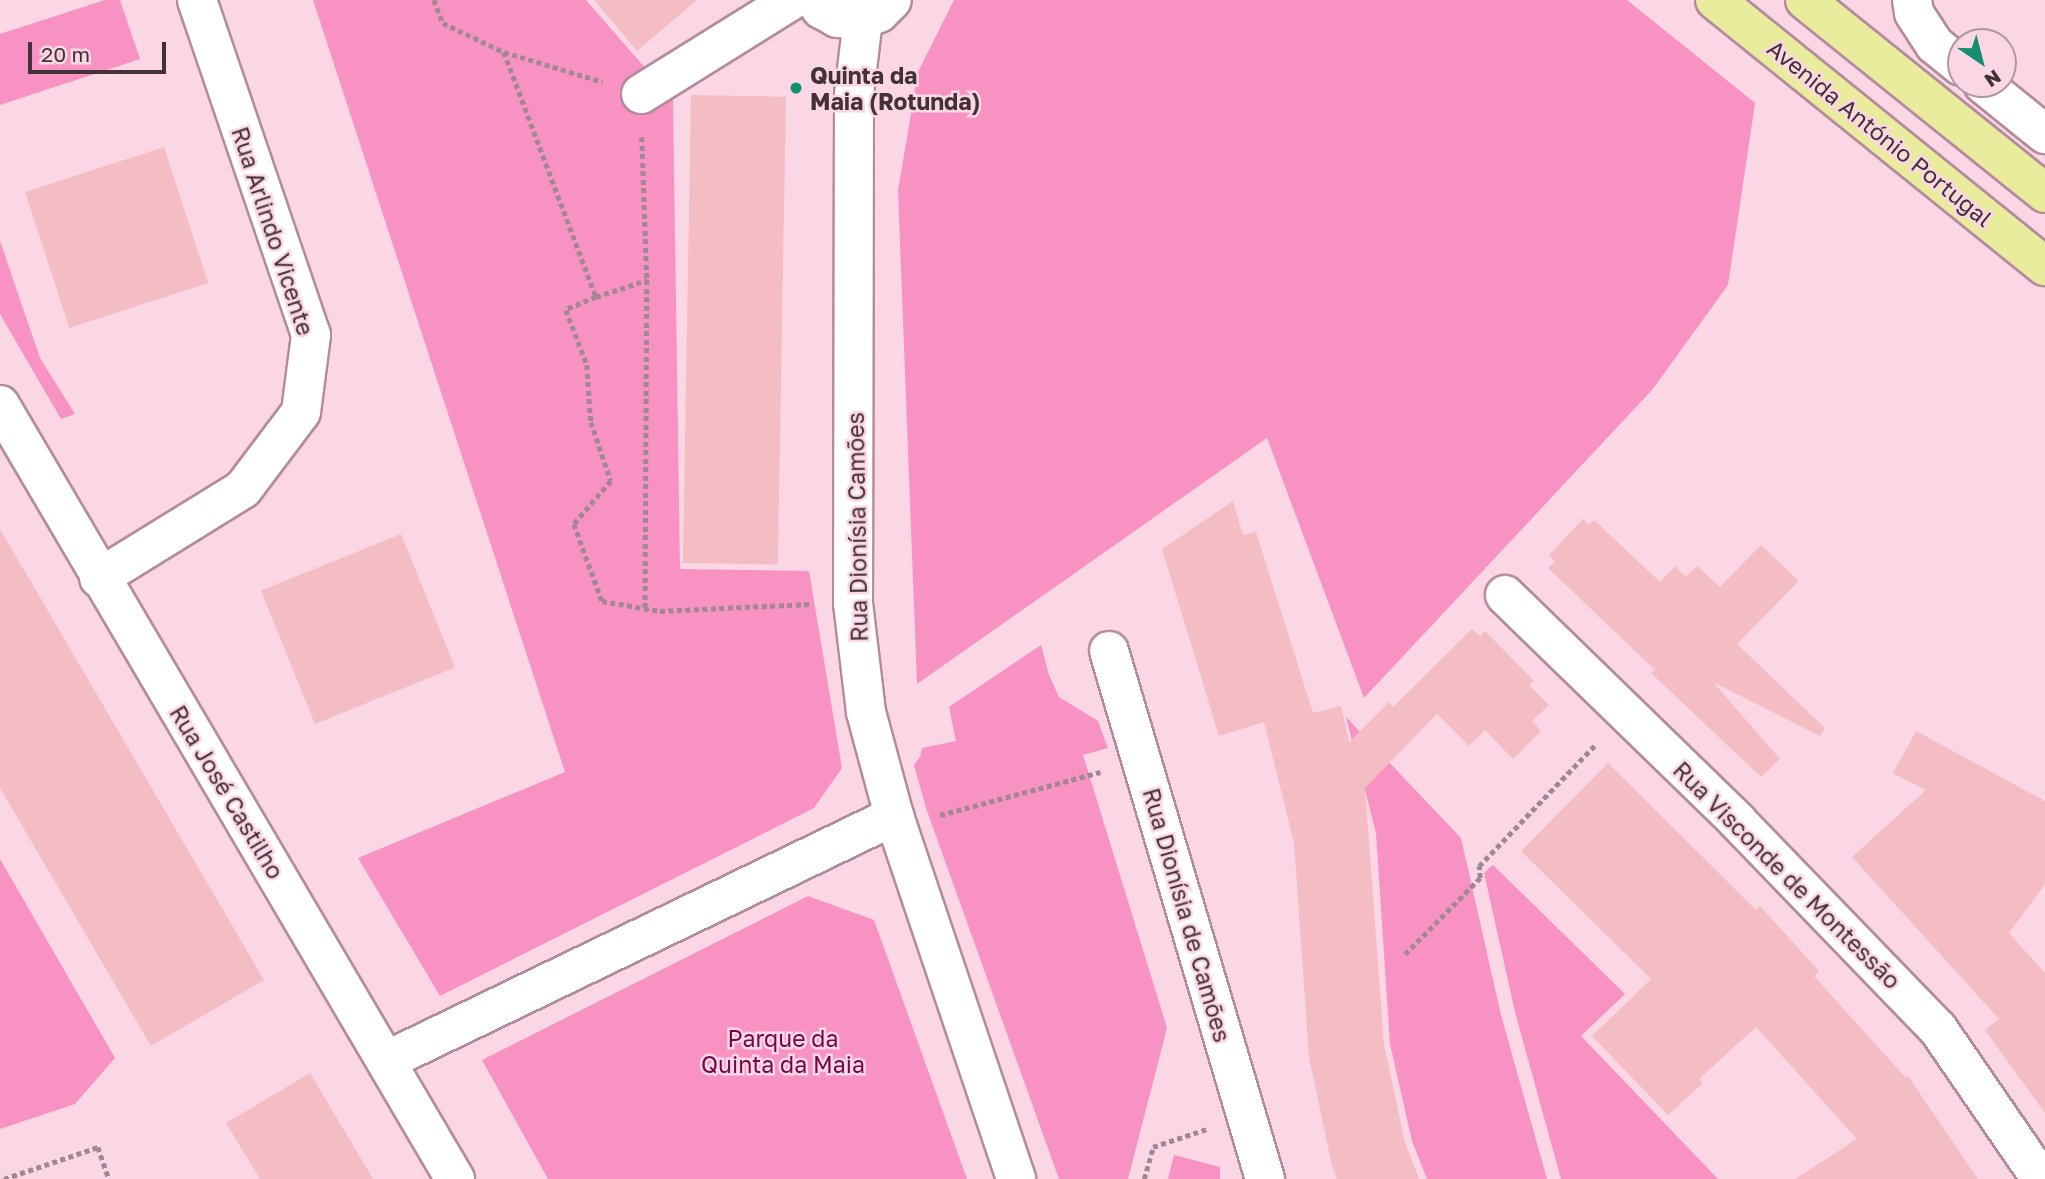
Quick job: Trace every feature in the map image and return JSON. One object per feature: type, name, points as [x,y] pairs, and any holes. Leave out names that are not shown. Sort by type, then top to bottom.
[{"type":"main road","name":"Avenida António Portugal","points":[[1715,0],[2045,266]]},
{"type":"main road","points":[[1805,0],[2045,193]]},
{"type":"street","name":"Rua Arlindo Vicente","points":[[99,578],[243,489],[301,412],[311,335],[197,0]]},
{"type":"street","points":[[641,94],[792,0]]},
{"type":"street","points":[[814,0],[821,9],[837,18],[877,9]]},
{"type":"street","points":[[1912,0],[1914,13],[1935,45],[1947,55]]},
{"type":"street","name":"Rua Dionísia Camões","points":[[877,9],[854,94],[853,603],[866,712],[911,817],[1016,1179]]},
{"type":"street","points":[[2000,98],[2045,134]]},
{"type":"street","name":"Rua José Castilho","points":[[0,405],[99,578],[388,1060],[455,1179]]},
{"type":"street","name":"Rua Visconde de Montessão","points":[[1505,594],[1737,821],[1938,1029],[2041,1179]]},
{"type":"street","name":"Rua Dionísia de Camões","points":[[1109,650],[1265,1179]]},
{"type":"street","points":[[388,1060],[911,817]]},
{"type":"path","points":[[434,0],[443,23],[504,52],[641,94],[647,280],[645,608]]},
{"type":"path","points":[[504,52],[596,297]]},
{"type":"path","points":[[647,280],[566,310],[587,365],[591,422],[611,481],[574,524],[601,601],[660,611],[853,603]]},
{"type":"path","points":[[1405,954],[1480,878],[1479,866],[1626,713]]},
{"type":"path","points":[[911,817],[1090,775]]},
{"type":"path","points":[[1144,1179],[1153,1147],[1246,1116]]},
{"type":"path","points":[[4,1179],[98,1147],[109,1179]]},
{"type":"green space","points":[[105,0],[120,0],[140,59],[0,105],[0,34]]},
{"type":"green space","points":[[313,0],[586,0],[673,100],[680,569],[809,571],[842,768],[814,808],[440,996],[358,858],[565,772]]},
{"type":"green space","points":[[954,0],[1627,0],[1755,103],[1728,285],[1652,390],[1364,698],[1267,438],[917,684],[898,191],[918,72]]},
{"type":"green space","points":[[0,241],[40,358],[75,414],[61,419],[0,314]]},
{"type":"green space","points":[[1041,645],[1049,675],[1059,697],[1098,721],[1108,748],[1083,755],[1167,1028],[1128,1179],[1059,1179],[926,808],[914,765],[922,748],[956,741],[949,707]]},
{"type":"green space","points":[[1346,717],[1461,838],[1501,1015],[1547,1179],[1427,1179],[1412,1141],[1390,1044],[1376,833]]},
{"type":"green space","points":[[0,859],[115,1058],[75,1104],[0,1129]]},
{"type":"green space","points":[[1493,865],[1625,994],[1581,1036],[1718,1179],[1561,1179],[1515,1012],[1484,873]]},
{"type":"green space","name":"Parque da Quinta da Maia","points":[[808,896],[874,920],[967,1179],[548,1179],[482,1060]]},
{"type":"green space","points":[[1174,1155],[1220,1167],[1220,1179],[1168,1179]]},
{"type":"building","points":[[594,0],[697,0],[637,51]]},
{"type":"building","points":[[691,95],[786,97],[778,565],[683,563]]},
{"type":"building","points":[[164,147],[208,283],[69,328],[25,192]]},
{"type":"building","points":[[1233,501],[1243,535],[1256,532],[1313,713],[1341,706],[1349,742],[1389,702],[1393,707],[1472,629],[1480,636],[1485,631],[1534,681],[1529,685],[1549,705],[1532,721],[1541,731],[1513,759],[1485,730],[1469,746],[1437,714],[1365,788],[1384,1045],[1405,1142],[1419,1179],[1337,1179],[1309,1057],[1294,843],[1264,722],[1219,736],[1162,549]]},
{"type":"building","points":[[1583,519],[1589,525],[1594,520],[1660,582],[1675,566],[1686,577],[1697,566],[1720,587],[1761,545],[1799,581],[1737,644],[1825,728],[1820,736],[1713,682],[1780,759],[1761,777],[1651,673],[1655,670],[1548,568],[1555,561],[1549,555]]},
{"type":"building","points":[[0,529],[264,980],[151,1046],[0,788]]},
{"type":"building","points":[[401,534],[455,668],[315,724],[261,591]]},
{"type":"building","points":[[1916,731],[2045,801],[2045,884],[2009,933],[2045,973],[2045,1113],[1985,1030],[1999,1019],[1852,857],[1926,790],[1893,773]]},
{"type":"building","points":[[1608,763],[1756,910],[1760,906],[1819,971],[1814,976],[1906,1078],[1908,1076],[1978,1179],[1795,1179],[1857,1139],[1756,1027],[1699,1079],[1703,1083],[1668,1115],[1592,1036],[1651,979],[1521,851]]},
{"type":"building","points":[[310,1073],[373,1179],[260,1179],[226,1123]]},
{"type":"place","name":"Quinta da Maia (Rotunda)","points":[[796,88]]}]
